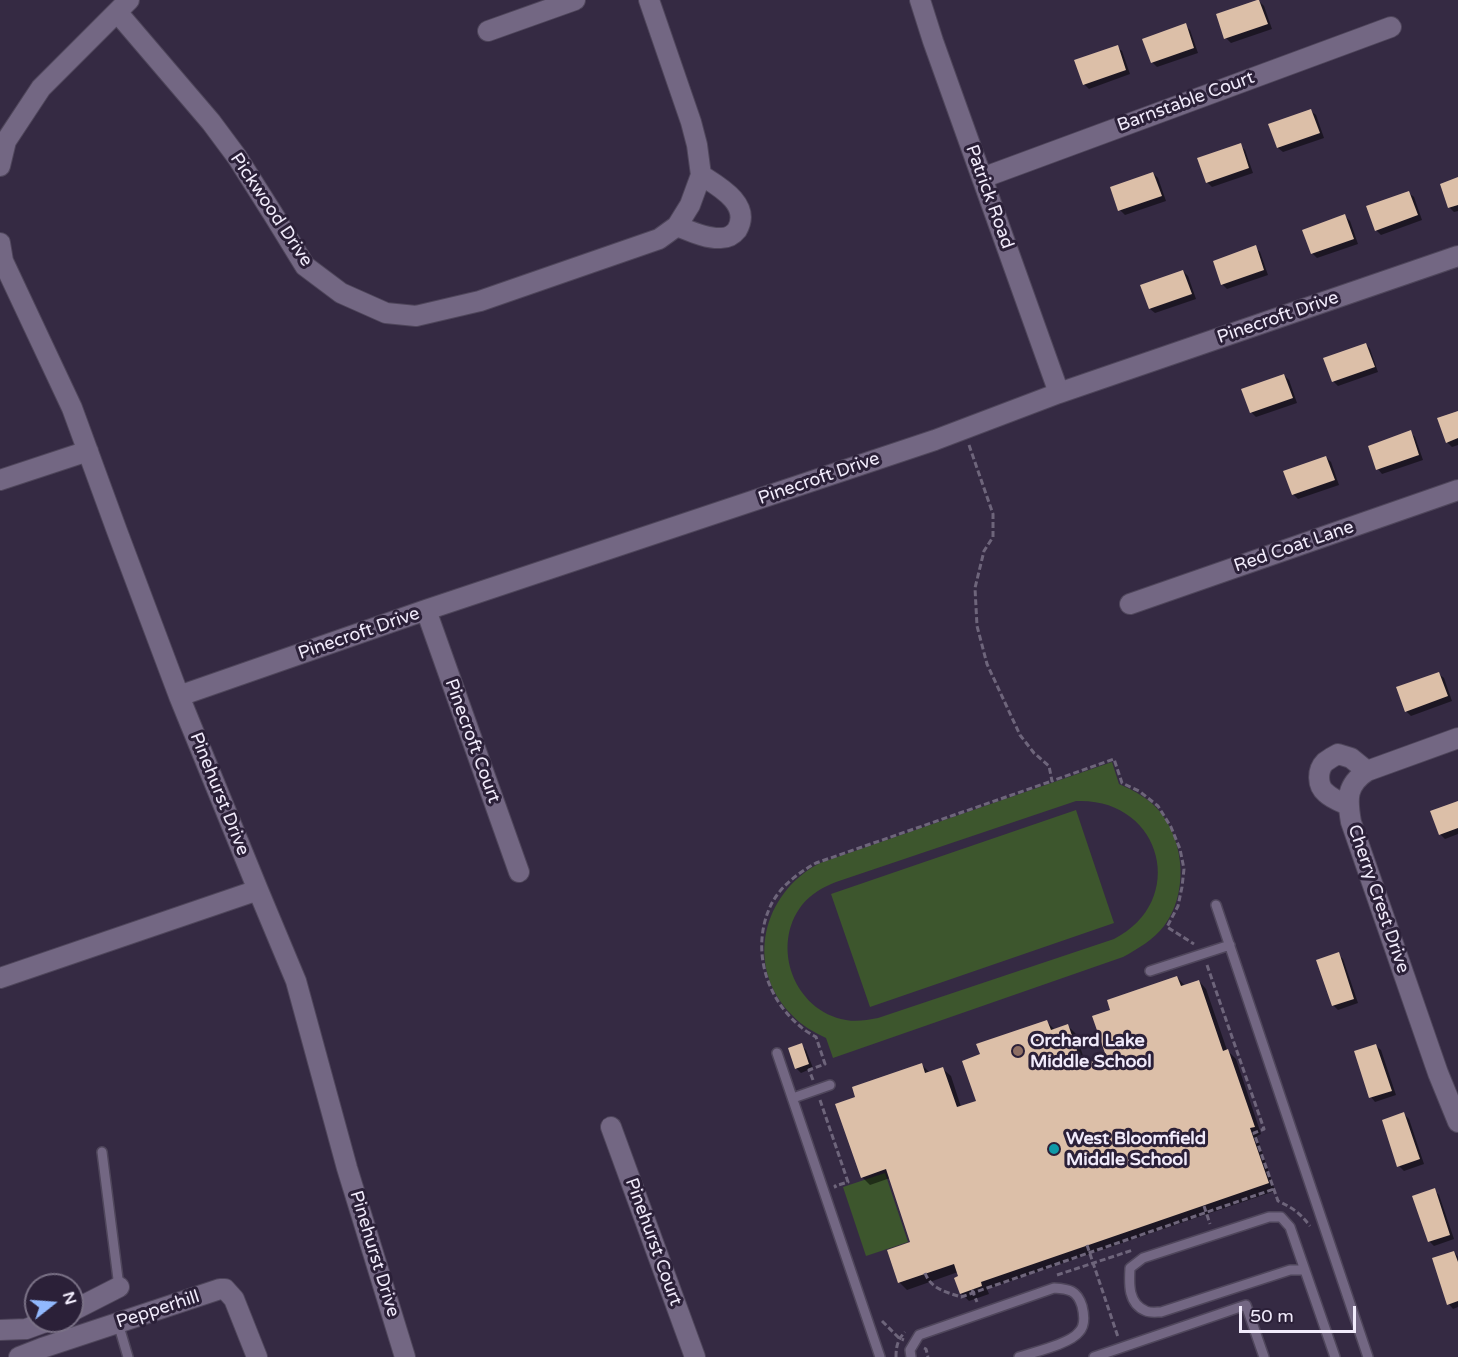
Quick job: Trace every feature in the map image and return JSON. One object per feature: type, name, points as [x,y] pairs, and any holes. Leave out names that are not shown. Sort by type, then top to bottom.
[{"type":"street","points":[[488,31],[575,0]]},
{"type":"street","name":"Pickwood Drive","points":[[123,6],[237,157],[305,266],[341,293],[386,313],[416,316],[480,301],[659,239],[676,226],[690,205],[701,175],[698,145],[649,0]]},
{"type":"street","name":"Patrick Road","points":[[920,0],[1059,393]]},
{"type":"street","points":[[0,166],[3,140],[41,88],[123,6]]},
{"type":"street","name":"Barnstable Court","points":[[982,178],[1391,27]]},
{"type":"street","points":[[676,226],[707,236],[722,238],[732,236],[738,228],[741,215],[737,204],[718,185],[701,175]]},
{"type":"street","name":"Pinehurst Drive","points":[[0,243],[3,261],[72,408],[179,696],[296,981],[347,1168],[405,1357]]},
{"type":"street","name":"Pinecroft Drive","points":[[179,696],[426,610],[935,440],[1059,393],[1458,256]]},
{"type":"street","points":[[0,480],[88,451]]},
{"type":"street","name":"Red Coat Lane","points":[[1130,604],[1458,490]]},
{"type":"street","name":"Pinecroft Court","points":[[426,610],[519,872]]},
{"type":"street","points":[[1348,805],[1330,797],[1323,791],[1319,782],[1320,769],[1326,761],[1338,754],[1351,758],[1367,771],[1458,738]]},
{"type":"street","name":"Cherry Crest Drive","points":[[1367,771],[1357,778],[1351,788],[1348,805],[1351,822],[1438,1073],[1458,1122]]},
{"type":"street","points":[[0,978],[258,890]]},
{"type":"street","name":"Pinehurst Court","points":[[611,1127],[695,1357]]},
{"type":"street","points":[[84,1305],[119,1287]]},
{"type":"street","name":"Pepperhill","points":[[19,1357],[220,1289],[225,1289],[234,1299],[257,1357]]},
{"type":"street","points":[[0,1330],[24,1329]]},
{"type":"lane","points":[[1216,905],[1368,1357]]},
{"type":"lane","points":[[1150,971],[1230,945]]},
{"type":"lane","points":[[777,1053],[880,1357]]},
{"type":"lane","points":[[793,1098],[830,1085]]},
{"type":"lane","points":[[102,1152],[119,1287]]},
{"type":"lane","points":[[1305,1270],[1290,1270],[1161,1312],[1146,1311],[1133,1301],[1129,1285],[1130,1268],[1143,1258],[1269,1217],[1281,1217],[1290,1227],[1305,1270],[1335,1357]]},
{"type":"lane","points":[[911,1357],[910,1350],[919,1335],[1054,1288],[1070,1289],[1080,1299],[1085,1316],[1081,1332],[1069,1340],[1019,1357]]},
{"type":"lane","points":[[1094,1357],[1246,1305],[1264,1357]]},
{"type":"lane","points":[[118,1323],[128,1357]]},
{"type":"path","points":[[964,429],[993,514],[993,537],[984,551],[975,588],[977,626],[987,664],[1020,735],[1049,766],[1052,781]]},
{"type":"path","points":[[839,1197],[835,1186],[848,1182],[809,1070],[825,1064],[816,1037],[801,1028],[782,1008],[766,978],[762,959],[765,924],[771,906],[792,879],[816,863],[1114,759],[1122,783],[1139,791],[1158,806],[1171,827],[1180,849],[1184,869],[1178,906],[1167,927],[1197,945],[1208,967],[1264,1129],[1254,1133],[1278,1201]]},
{"type":"path","points":[[925,1274],[933,1286],[961,1297],[1274,1189]]},
{"type":"path","points":[[1269,1204],[1278,1201],[1293,1208],[1312,1228]]},
{"type":"path","points":[[1204,1206],[1214,1235]]},
{"type":"path","points":[[1087,1245],[1122,1347]]},
{"type":"path","points":[[1051,1277],[1136,1249]]},
{"type":"path","points":[[881,1320],[899,1338],[926,1349],[928,1357]]},
{"type":"path","points":[[896,1357],[899,1338],[911,1326]]},
{"type":"green space","points":[[1112,762],[1119,784],[1152,804],[1169,825],[1179,854],[1180,884],[1172,913],[1164,926],[1145,943],[1123,957],[833,1058],[826,1038],[800,1022],[777,996],[768,975],[764,954],[766,932],[773,912],[784,893],[800,876],[820,863]],"holes":[[[1076,801],[1105,804],[1128,815],[1145,833],[1155,854],[1158,877],[1152,900],[1138,922],[1114,939],[878,1018],[850,1021],[828,1014],[813,1004],[801,990],[792,974],[788,957],[788,939],[793,921],[802,905],[809,897],[826,886]]]},
{"type":"green space","points":[[1076,810],[1114,923],[870,1007],[831,894]]},
{"type":"green space","points":[[885,1173],[908,1242],[866,1256],[843,1187]]},
{"type":"building","points":[[1259,0],[1268,24],[1224,39],[1216,14]]},
{"type":"building","points":[[1186,23],[1194,48],[1151,63],[1142,39]]},
{"type":"building","points":[[1118,45],[1126,70],[1083,85],[1074,60]]},
{"type":"building","points":[[1311,109],[1320,133],[1277,148],[1268,124]]},
{"type":"building","points":[[1241,143],[1249,168],[1206,183],[1197,158]]},
{"type":"building","points":[[1153,172],[1162,196],[1118,211],[1110,187]]},
{"type":"building","points":[[1458,177],[1458,205],[1448,208],[1440,184]]},
{"type":"building","points":[[1409,191],[1418,215],[1375,231],[1366,206]]},
{"type":"building","points":[[1345,214],[1354,239],[1311,254],[1302,230]]},
{"type":"building","points":[[1256,245],[1264,270],[1221,285],[1213,261]]},
{"type":"building","points":[[1183,270],[1192,294],[1149,309],[1140,285]]},
{"type":"building","points":[[1366,343],[1375,367],[1332,382],[1323,358]]},
{"type":"building","points":[[1284,374],[1293,398],[1250,413],[1241,389]]},
{"type":"building","points":[[1458,411],[1458,438],[1446,443],[1437,418]]},
{"type":"building","points":[[1411,430],[1419,455],[1376,470],[1368,446]]},
{"type":"building","points":[[1326,456],[1335,480],[1292,495],[1283,471]]},
{"type":"building","points":[[1439,672],[1448,696],[1405,712],[1396,687]]},
{"type":"building","points":[[1458,801],[1458,828],[1439,835],[1430,811]]},
{"type":"building","points":[[1339,952],[1354,999],[1332,1006],[1316,960]]},
{"type":"building","name":"West Bloomfield Middle School","points":[[1177,976],[1181,986],[1199,980],[1223,1051],[1228,1049],[1255,1127],[1250,1128],[1269,1183],[981,1282],[982,1286],[960,1294],[954,1278],[958,1276],[954,1264],[898,1283],[887,1250],[910,1242],[886,1169],[861,1178],[835,1104],[855,1097],[852,1087],[922,1063],[925,1073],[943,1067],[957,1107],[976,1101],[962,1061],[980,1054],[976,1044],[1047,1020],[1051,1030],[1068,1024],[1082,1065],[1106,1056],[1092,1016],[1110,1010],[1107,1000]]},
{"type":"building","points":[[802,1043],[809,1064],[795,1069],[788,1048]]},
{"type":"building","points":[[1376,1044],[1392,1091],[1369,1098],[1354,1051]]},
{"type":"building","points":[[1404,1112],[1420,1159],[1397,1167],[1382,1120]]},
{"type":"building","points":[[1435,1188],[1450,1235],[1428,1242],[1412,1196]]},
{"type":"building","points":[[1454,1251],[1458,1262],[1458,1301],[1447,1305],[1432,1258]]},
{"type":"place","name":"Orchard Lake Middle School","points":[[1018,1051]]},
{"type":"place","name":"West Bloomfield Middle School","points":[[1054,1149]]}]
